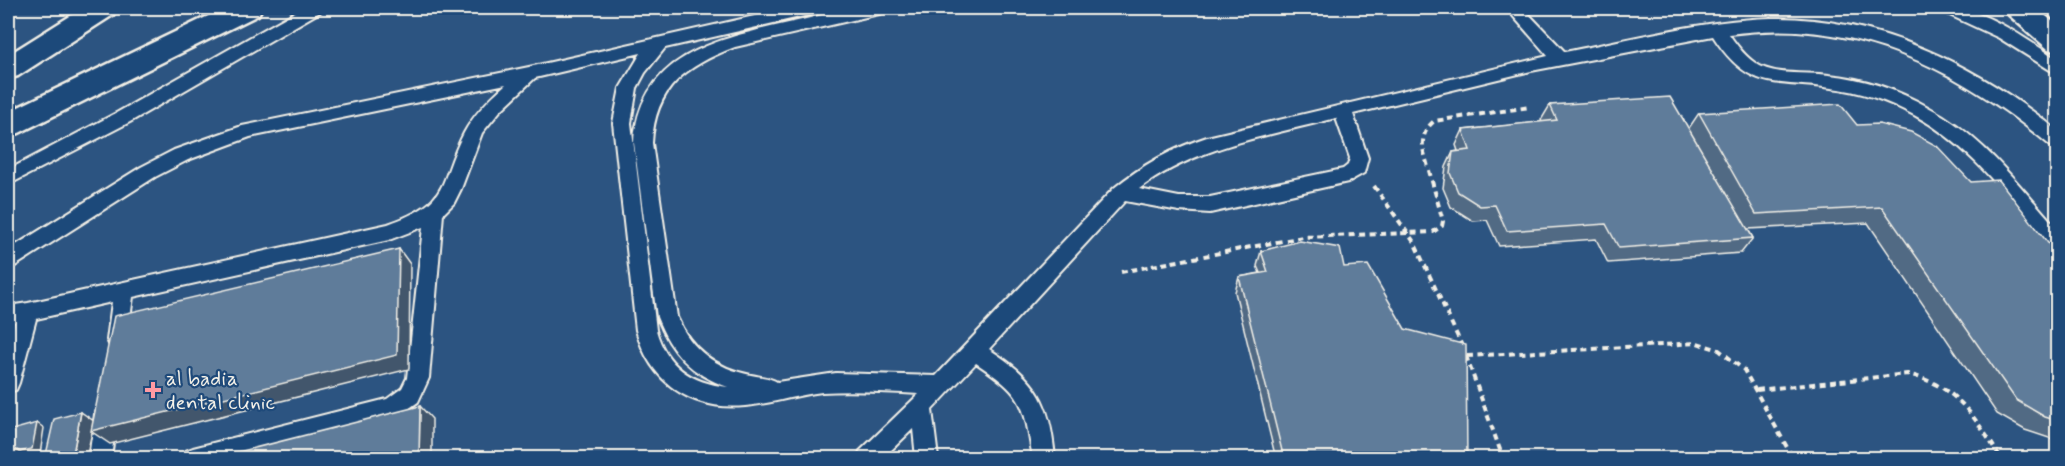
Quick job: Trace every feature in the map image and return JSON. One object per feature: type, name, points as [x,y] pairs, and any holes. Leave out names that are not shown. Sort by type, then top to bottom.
[{"type":"highway","points":[[8,69],[103,8]]},
{"type":"highway","points":[[8,125],[248,8]]},
{"type":"lane","points":[[8,178],[124,117],[314,8]]},
{"type":"lane","points":[[8,260],[148,172],[214,142],[281,123],[529,73],[813,8]]},
{"type":"lane","points":[[879,8],[731,42],[699,55],[673,74],[652,100],[642,129],[648,344],[664,370],[676,381],[708,395],[746,396],[821,383],[866,381],[940,386]]},
{"type":"lane","points":[[1514,8],[1560,58]]},
{"type":"lane","points":[[1949,8],[2005,34],[2058,69]]},
{"type":"lane","points":[[868,459],[921,407],[1121,193],[1140,176],[1184,152],[1207,144],[1560,58],[1718,31],[1789,24],[1861,35],[1897,46],[1970,78],[2004,99],[2058,141]]},
{"type":"lane","points":[[1718,31],[1742,64],[1765,75],[1853,86],[1897,100],[1939,122],[1973,147],[2058,243]]},
{"type":"lane","points":[[645,237],[623,138],[622,107],[633,75],[661,41]]},
{"type":"lane","points":[[8,383],[18,313],[389,232],[421,219],[434,210],[452,191],[468,142],[476,128],[486,115],[529,73]]},
{"type":"lane","points":[[1121,193],[1179,204],[1210,205],[1348,175],[1357,168],[1359,158],[1343,111]]},
{"type":"lane","points":[[193,459],[393,407],[410,395],[418,378],[434,210]]},
{"type":"lane","points":[[115,358],[124,291]]},
{"type":"lane","points":[[974,350],[1020,382],[1028,392],[1038,418],[1044,459]]},
{"type":"lane","points":[[100,459],[110,391]]},
{"type":"lane","points":[[921,407],[927,459]]},
{"type":"path","points":[[1121,272],[1303,237],[1432,232],[1442,226],[1443,221],[1423,149],[1422,137],[1426,128],[1434,121],[1530,107]]},
{"type":"path","points":[[1357,168],[1391,205],[1411,233],[1427,264],[1467,356],[1503,459]]},
{"type":"path","points":[[1467,356],[1696,343],[1719,350],[1744,370],[1758,390],[1793,459]]},
{"type":"path","points":[[1758,390],[1907,374],[1924,376],[1942,384],[1958,396],[2001,459]]},
{"type":"building","points":[[1670,97],[1753,238],[1619,248],[1606,224],[1507,231],[1495,205],[1480,206],[1458,192],[1450,173],[1453,152],[1470,150],[1463,130],[1557,120],[1550,105]]},
{"type":"building","points":[[1840,104],[1857,125],[1879,124],[1911,132],[1937,146],[1971,182],[1999,180],[2058,256],[2058,421],[2045,417],[2016,400],[1882,207],[1756,214],[1699,113]]},
{"type":"building","points":[[1300,241],[1340,248],[1344,267],[1368,265],[1405,329],[1466,345],[1467,459],[1284,459],[1239,277],[1268,272],[1261,251]]},
{"type":"building","points":[[399,249],[397,355],[91,431],[114,316]]},
{"type":"building","points":[[420,406],[419,459],[211,459]]},
{"type":"building","points":[[81,412],[72,459],[45,459],[54,419]]},
{"type":"building","points":[[37,423],[32,449],[20,452],[8,447],[8,431]]},
{"type":"place","name":"al badia dental clinic","points":[[153,390]]}]
